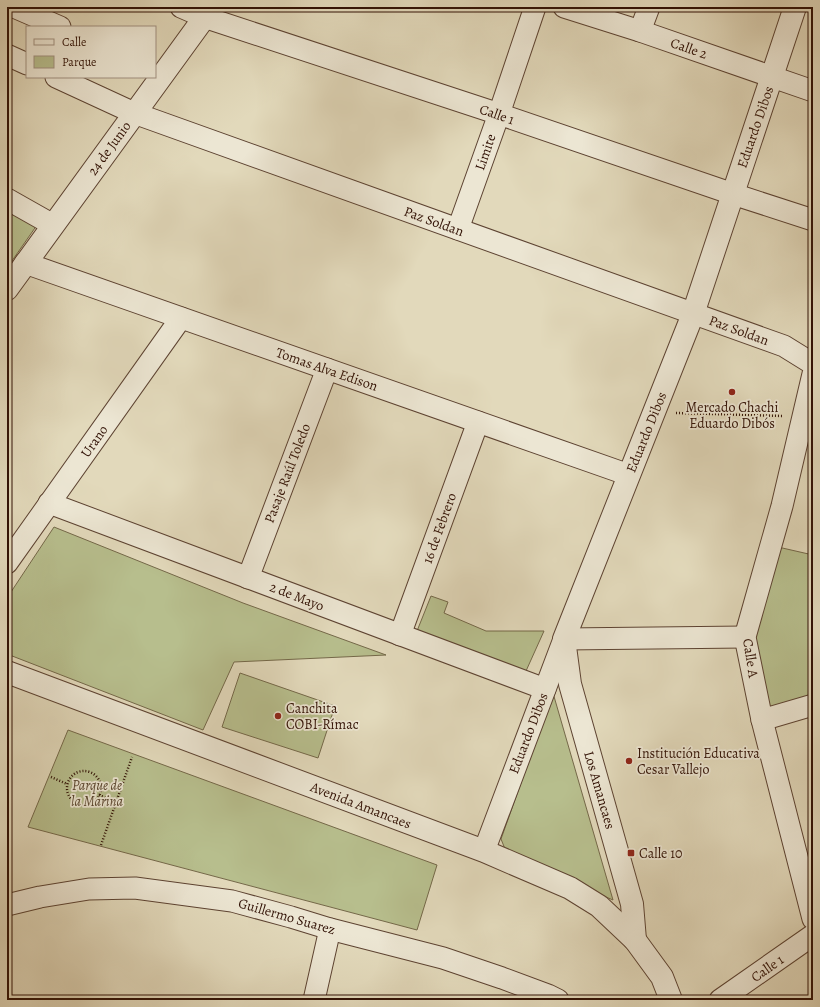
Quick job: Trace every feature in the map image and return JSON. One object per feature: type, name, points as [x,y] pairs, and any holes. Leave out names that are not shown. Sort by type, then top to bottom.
[{"type":"street","points":[[14,7],[58,26]]},
{"type":"street","name":"Calle 1","points":[[181,7],[208,12],[499,114],[813,220]]},
{"type":"street","name":"Limite","points":[[458,229],[535,7]]},
{"type":"street","name":"Calle 2","points":[[564,7],[640,31],[813,91]]},
{"type":"street","points":[[640,31],[649,7]]},
{"type":"street","name":"Eduardo Dibos","points":[[484,851],[564,639],[693,314],[795,7]]},
{"type":"street","name":"24 de Junio","points":[[160,70],[208,12]]},
{"type":"street","points":[[7,55],[26,64]]},
{"type":"street","name":"Paz Soldan","points":[[58,78],[134,113],[784,346],[813,364]]},
{"type":"street","name":"24 de Junio","points":[[7,289],[134,113],[155,78]]},
{"type":"street","points":[[7,199],[53,225]]},
{"type":"street","name":"Tomas Alva Edison","points":[[25,263],[629,475]]},
{"type":"street","name":"Urano","points":[[7,563],[181,318]]},
{"type":"street","name":"Pasaje Raúl Toledo","points":[[248,578],[327,369]]},
{"type":"street","name":"Calle A","points":[[813,374],[782,506],[745,637],[762,720],[813,919]]},
{"type":"street","name":"16 de Febrero","points":[[400,635],[478,422]]},
{"type":"street","name":"2 de Mayo","points":[[49,503],[545,690]]},
{"type":"street","points":[[564,639],[745,637]]},
{"type":"street","name":"Los Amancaes","points":[[564,639],[570,684],[632,904],[635,940]]},
{"type":"street","name":"Avenida Amancaes","points":[[7,672],[484,851],[570,888],[599,906],[635,940],[662,977],[671,1000]]},
{"type":"street","points":[[762,720],[813,705]]},
{"type":"street","name":"Guillermo Suarez","points":[[7,905],[40,897],[89,889],[135,888],[232,901],[330,929],[443,958],[502,978],[558,1000]]},
{"type":"street","points":[[314,1000],[330,929]]},
{"type":"street","name":"Calle 1","points":[[720,1000],[813,935]]},
{"type":"path","points":[[654,412],[803,416]]},
{"type":"path","points":[[101,845],[132,757]]},
{"type":"path","points":[[79,771],[87,771],[98,777],[101,789],[96,800],[85,805],[73,802],[68,796],[67,784],[72,775],[79,771]]},
{"type":"path","points":[[51,777],[67,784]]},
{"type":"path","points":[[99,795],[116,802]]},
{"type":"green space","points":[[7,208],[37,225],[7,268]]},
{"type":"green space","points":[[54,527],[243,603],[386,655],[234,662],[203,730],[7,654],[7,598]]},
{"type":"green space","points":[[778,547],[813,555],[813,699],[766,711],[750,637]]},
{"type":"green space","points":[[431,596],[448,602],[444,613],[486,631],[544,631],[526,671],[417,631]]},
{"type":"green space","name":"Canchita COBI-Rímac","points":[[240,673],[335,706],[318,758],[222,727]]},
{"type":"green space","points":[[553,693],[613,900],[507,854],[501,839]]},
{"type":"green space","name":"Parque de la Marina","points":[[68,730],[437,865],[417,930],[28,827]]},
{"type":"place","name":"Mercado Chachi Eduardo Dibós","points":[[732,392]]},
{"type":"place","name":"Canchita COBI-Rímac","points":[[278,716]]},
{"type":"place","name":"Institución Educativa Cesar Vallejo","points":[[629,761]]},
{"type":"place","name":"Calle 10","points":[[631,853]]}]
